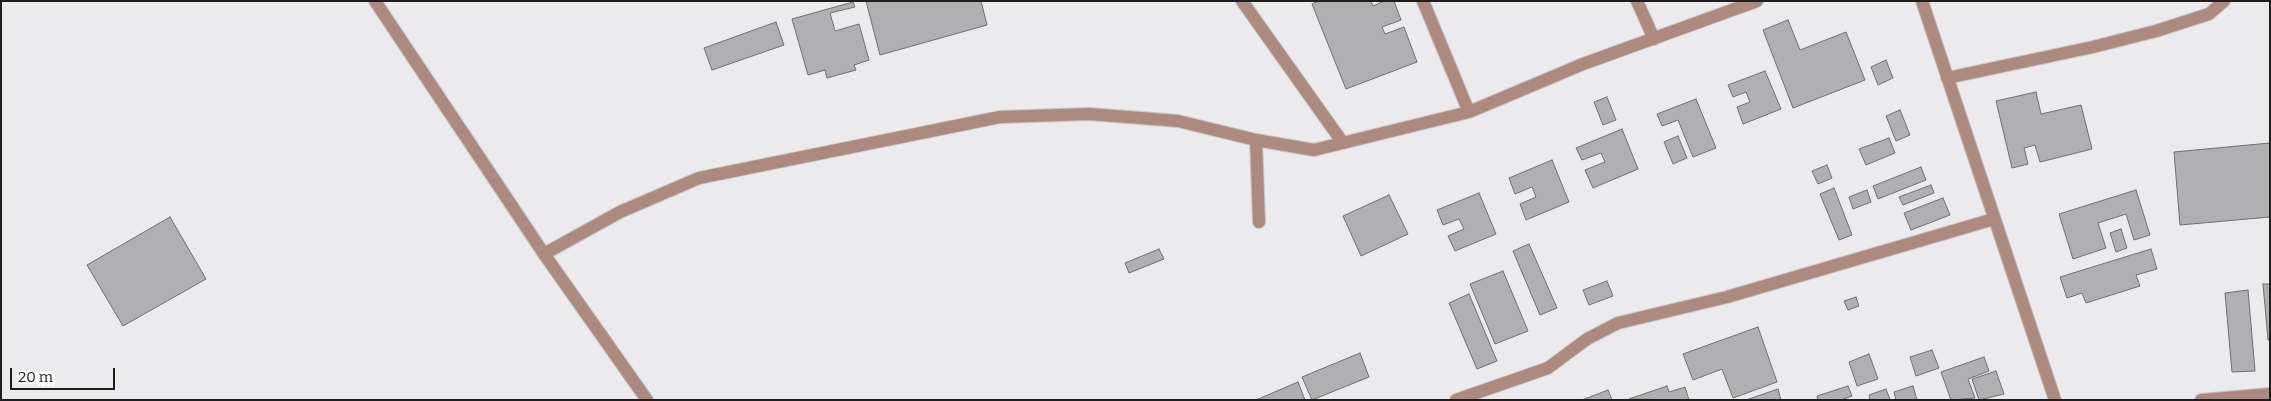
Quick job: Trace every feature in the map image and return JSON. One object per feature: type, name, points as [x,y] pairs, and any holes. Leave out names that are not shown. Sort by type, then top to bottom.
[{"type":"street","points":[[375,1],[544,254],[647,400]]},
{"type":"street","points":[[1242,1],[1343,143]]},
{"type":"street","points":[[1423,1],[1469,112]]},
{"type":"street","points":[[1637,1],[1654,39]]},
{"type":"street","points":[[544,254],[620,212],[700,178],[1000,117],[1089,114],[1168,121],[1314,150],[1469,112],[1582,64],[1757,1]]},
{"type":"street","points":[[1922,1],[2055,400]]},
{"type":"street","points":[[1947,78],[2093,47],[2156,31],[2209,14],[2224,1]]},
{"type":"street","points":[[1256,140],[1260,222]]},
{"type":"street","points":[[1456,400],[1548,368],[1587,338],[1618,323],[1727,297],[1994,219]]},
{"type":"street","points":[[2201,400],[2270,394]]},
{"type":"building","points":[[866,1],[981,1],[987,25],[880,55]]},
{"type":"building","points":[[1319,1],[1371,1],[1373,6],[1384,1],[1394,1],[1401,20],[1382,27],[1385,34],[1404,27],[1417,62],[1346,89],[1312,4]]},
{"type":"building","points":[[853,2],[855,7],[830,13],[835,31],[859,24],[869,60],[854,65],[856,70],[827,78],[825,70],[808,75],[792,19]]},
{"type":"building","points":[[1788,20],[1800,50],[1846,32],[1865,80],[1793,108],[1763,30]]},
{"type":"building","points":[[776,22],[784,45],[712,70],[704,48]]},
{"type":"building","points":[[1886,60],[1893,78],[1878,85],[1871,67]]},
{"type":"building","points":[[1765,71],[1781,109],[1743,124],[1737,107],[1750,102],[1746,92],[1733,97],[1728,85]]},
{"type":"building","points":[[2036,92],[2041,114],[2081,105],[2092,149],[2040,162],[2035,145],[2024,148],[2028,164],[2012,168],[1996,101]]},
{"type":"building","points":[[1607,97],[1616,120],[1603,125],[1594,102]]},
{"type":"building","points":[[1696,99],[1716,148],[1693,157],[1678,120],[1662,126],[1657,114]]},
{"type":"building","points":[[1900,110],[1910,135],[1896,141],[1886,116]]},
{"type":"building","points":[[1622,129],[1638,169],[1593,188],[1585,170],[1605,162],[1601,153],[1582,160],[1576,148]]},
{"type":"building","points":[[1678,136],[1687,158],[1673,164],[1664,142]]},
{"type":"building","points":[[1889,138],[1895,153],[1866,165],[1859,149]]},
{"type":"building","points":[[2270,143],[2270,217],[2180,225],[2174,152]]},
{"type":"building","points":[[1552,160],[1569,202],[1526,220],[1520,204],[1536,197],[1532,187],[1515,194],[1509,178]]},
{"type":"building","points":[[1827,165],[1832,178],[1818,184],[1812,171]]},
{"type":"building","points":[[1921,167],[1926,180],[1878,199],[1873,186]]},
{"type":"building","points":[[1931,185],[1934,193],[1903,205],[1899,197]]},
{"type":"building","points":[[1834,188],[1852,235],[1839,240],[1820,194]]},
{"type":"building","points":[[1867,190],[1871,202],[1853,209],[1849,197]]},
{"type":"building","points":[[2136,190],[2150,235],[2134,240],[2126,214],[2098,223],[2106,248],[2073,259],[2059,214]]},
{"type":"building","points":[[1479,193],[1496,234],[1455,251],[1448,236],[1464,229],[1459,219],[1443,225],[1437,210]]},
{"type":"building","points":[[1389,195],[1408,234],[1361,256],[1343,216]]},
{"type":"building","points":[[1943,198],[1950,215],[1911,230],[1904,213]]},
{"type":"building","points":[[170,217],[206,279],[123,326],[87,265]]},
{"type":"building","points":[[2121,229],[2127,248],[2116,252],[2110,233]]},
{"type":"building","points":[[1529,244],[1557,308],[1540,315],[1513,251]]},
{"type":"building","points":[[1159,249],[1164,259],[1129,273],[1125,263]]},
{"type":"building","points":[[2151,249],[2157,269],[2136,275],[2140,286],[2086,303],[2082,293],[2067,298],[2060,277]]},
{"type":"building","points":[[1503,271],[1528,331],[1495,344],[1470,284]]},
{"type":"building","points":[[1607,281],[1613,296],[1589,305],[1583,290]]},
{"type":"building","points":[[2263,284],[2270,284],[2270,340],[2268,340]]},
{"type":"building","points":[[2248,290],[2255,371],[2232,372],[2225,293]]},
{"type":"building","points":[[1469,294],[1497,361],[1477,369],[1449,303]]},
{"type":"building","points":[[1856,297],[1859,306],[1848,310],[1844,301]]},
{"type":"building","points":[[1758,327],[1777,382],[1733,398],[1722,369],[1693,380],[1683,354]]},
{"type":"building","points":[[1932,350],[1939,368],[1916,376],[1910,357]]},
{"type":"building","points":[[1360,353],[1369,377],[1312,400],[1302,377]]},
{"type":"building","points":[[1869,354],[1878,379],[1857,386],[1849,362]]},
{"type":"building","points":[[1984,357],[1989,371],[1968,379],[1975,398],[1951,400],[1941,372]]},
{"type":"building","points":[[1996,371],[2004,394],[1979,400],[1972,379]]},
{"type":"building","points":[[1298,382],[1305,400],[1256,400]]},
{"type":"building","points":[[1667,386],[1669,392],[1685,387],[1689,400],[1629,399]]},
{"type":"building","points":[[1848,386],[1852,396],[1841,400],[1818,400],[1817,396]]},
{"type":"building","points":[[1913,386],[1917,400],[1896,400],[1894,392]]},
{"type":"building","points":[[1778,389],[1781,400],[1746,400]]},
{"type":"building","points":[[1886,389],[1890,400],[1870,400],[1869,395]]},
{"type":"building","points":[[1608,390],[1612,400],[1582,400]]}]
